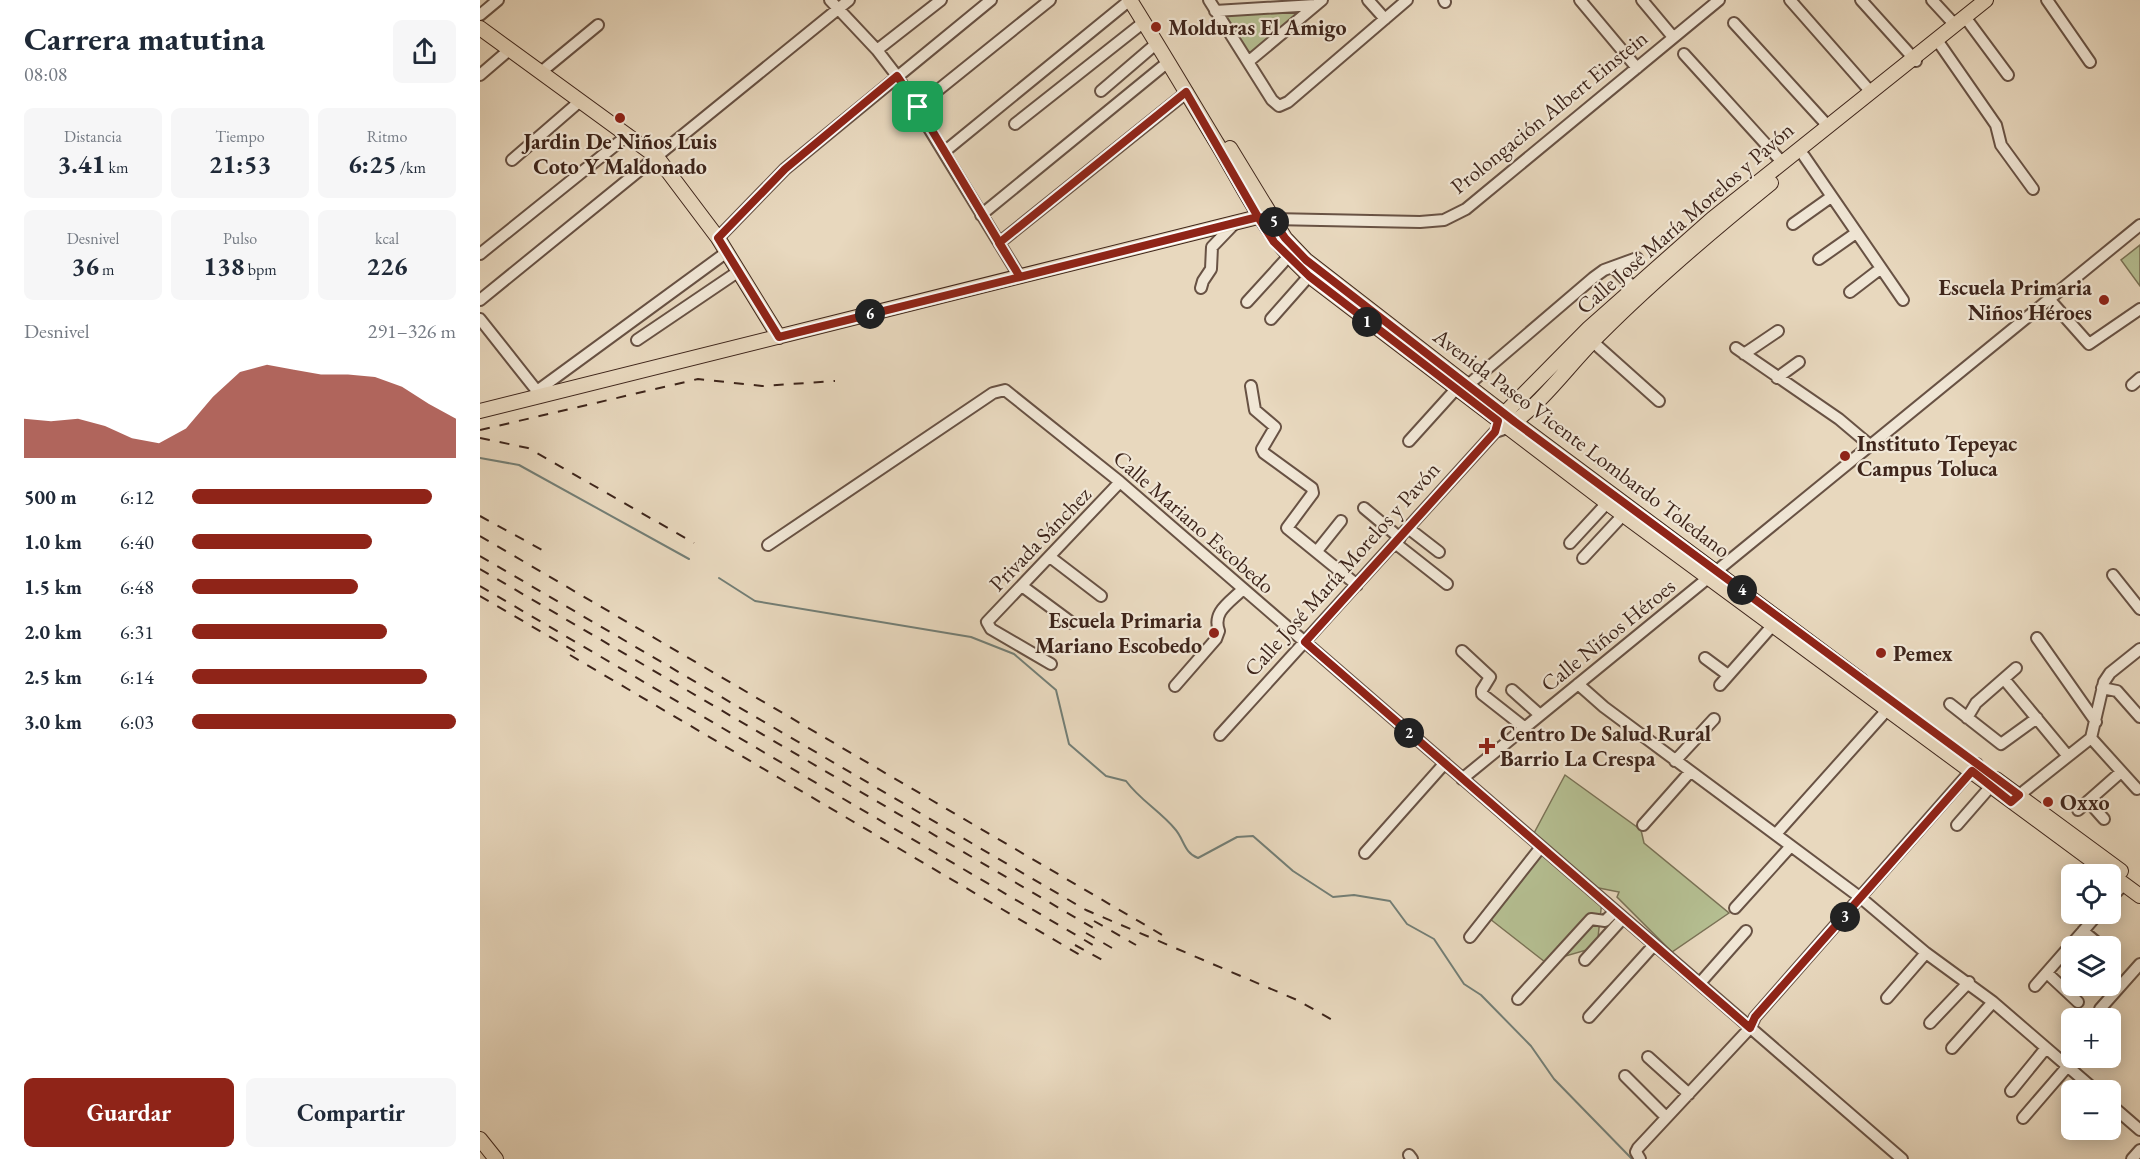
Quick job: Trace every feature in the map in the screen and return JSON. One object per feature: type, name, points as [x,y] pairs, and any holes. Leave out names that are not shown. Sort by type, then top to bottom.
[{"type":"main road","name":"Avenida Paseo Vicente Lombardo Toledano","points":[[1130,0],[1258,217],[1288,256],[1309,276],[1462,387]]},
{"type":"main road","name":"Avenida Paseo Vicente Lombardo Toledano","points":[[1141,0],[1272,219],[1285,238],[1306,260],[1504,423],[1606,503],[1713,575],[1772,626],[1887,710],[1975,768],[1991,786],[2015,799]]},
{"type":"main road","name":"Calle José María Morelos y Pavón","points":[[1504,423],[1619,309],[1804,156],[1916,57],[1986,0]]},
{"type":"main road","points":[[480,28],[657,157],[718,238],[779,337]]},
{"type":"main road","name":"Calle José María Morelos y Pavón","points":[[1504,423],[1536,404],[1593,342],[1634,288],[1827,125],[1916,57]]},
{"type":"main road","name":"Prolongación Albert Einstein","points":[[480,411],[538,394],[779,337],[1237,222],[1258,217],[1272,219]]},
{"type":"main road","name":"Avenida Paseo Vicente Lombardo Toledano","points":[[1504,423],[2135,886]]},
{"type":"main road","points":[[480,1138],[496,1159]]},
{"type":"street","points":[[480,15],[498,0]]},
{"type":"street","points":[[830,0],[878,50],[897,76],[1020,277]]},
{"type":"street","points":[[480,300],[849,0]]},
{"type":"street","points":[[878,50],[941,0]]},
{"type":"street","points":[[718,238],[785,169],[991,0]]},
{"type":"street","points":[[918,107],[1050,0]]},
{"type":"street","points":[[944,152],[1130,0]]},
{"type":"street","points":[[1209,0],[1275,105],[1281,106],[1407,0]]},
{"type":"street","points":[[1368,0],[1384,19]]},
{"type":"street","points":[[1580,0],[1637,68]]},
{"type":"street","points":[[1642,0],[1674,37]]},
{"type":"street","name":"Prolongación Albert Einstein","points":[[1272,219],[1444,220],[1466,209],[1674,37],[1706,4],[1719,0]]},
{"type":"street","points":[[1790,0],[1870,91]]},
{"type":"street","points":[[1861,0],[1916,57]]},
{"type":"street","points":[[1932,0],[1960,21],[2008,75]]},
{"type":"street","points":[[2048,0],[2090,62]]},
{"type":"street","points":[[1215,11],[1318,3]]},
{"type":"street","points":[[1248,62],[1318,3]]},
{"type":"street","points":[[1015,124],[1144,22]]},
{"type":"street","points":[[1734,23],[1827,125]]},
{"type":"street","points":[[541,72],[598,25]]},
{"type":"street","points":[[1937,40],[1996,125],[2001,145],[2033,189]]},
{"type":"street","points":[[1101,92],[1157,43]]},
{"type":"street","points":[[480,75],[509,50]]},
{"type":"street","points":[[1684,54],[1782,162]]},
{"type":"street","points":[[981,215],[1168,62]]},
{"type":"street","points":[[999,243],[1186,92]]},
{"type":"street","points":[[512,160],[579,102]]},
{"type":"street","points":[[480,254],[628,135]]},
{"type":"street","points":[[1804,156],[1903,300]]},
{"type":"street","points":[[1793,224],[1831,197]]},
{"type":"street","points":[[1202,288],[1203,281],[1211,269],[1212,247],[1237,222]]},
{"type":"street","name":"Calle Niños Héroes","points":[[1462,779],[2140,225]]},
{"type":"street","points":[[1819,259],[1856,233]]},
{"type":"street","points":[[481,320],[538,394],[727,252]]},
{"type":"street","points":[[1247,302],[1288,256]]},
{"type":"street","points":[[1409,441],[1462,387],[1593,278],[1637,258]]},
{"type":"street","points":[[1613,267],[1634,288]]},
{"type":"street","points":[[1850,292],[1880,269]]},
{"type":"street","points":[[637,340],[739,272]]},
{"type":"street","points":[[1270,319],[1309,276]]},
{"type":"street","points":[[2049,299],[2089,344],[2140,309]]},
{"type":"street","points":[[1778,331],[1740,351],[1839,419],[1871,446]]},
{"type":"street","points":[[1593,342],[1659,402]]},
{"type":"street","points":[[1777,378],[1799,362]]},
{"type":"street","points":[[1251,386],[1255,410],[1275,427],[1262,449],[1264,453],[1312,488],[1313,493],[1287,528],[1357,585]]},
{"type":"street","name":"Calle Mariano Escobedo","points":[[768,545],[993,393],[1005,390],[1120,482],[1242,590],[1902,1159]]},
{"type":"street","name":"Calle José María Morelos y Pavón","points":[[1220,735],[1504,423]]},
{"type":"street","name":"Privada Sánchez","points":[[1052,664],[991,629],[987,622],[1120,482]]},
{"type":"street","points":[[1570,543],[1606,503]]},
{"type":"street","points":[[1364,508],[1447,584]]},
{"type":"street","points":[[1583,558],[1623,515]]},
{"type":"street","points":[[1317,551],[1341,521]]},
{"type":"street","points":[[1408,528],[1439,552]]},
{"type":"street","points":[[1050,557],[1101,596]]},
{"type":"street","points":[[2113,575],[2140,609]]},
{"type":"street","points":[[1022,586],[1072,623]]},
{"type":"street","points":[[1175,686],[1216,639],[1219,631],[1216,622],[1218,614],[1242,590]]},
{"type":"street","points":[[1720,685],[1772,626]]},
{"type":"street","points":[[2037,638],[2078,700],[2096,722]]},
{"type":"street","points":[[2015,799],[2091,738],[2102,688],[2110,673],[2140,649]]},
{"type":"street","points":[[1462,651],[1490,677],[1482,694],[1524,727]]},
{"type":"street","points":[[1705,658],[1728,675]]},
{"type":"street","points":[[1967,718],[1976,703],[2016,668]]},
{"type":"street","points":[[2110,673],[2117,692],[2139,715]]},
{"type":"street","points":[[2004,679],[2067,755]]},
{"type":"street","points":[[1578,684],[1604,707],[1675,761],[1861,898],[1926,953],[1969,982],[2061,1062]]},
{"type":"street","points":[[2102,688],[2117,692]]},
{"type":"street","points":[[1512,690],[1540,715]]},
{"type":"street","points":[[2078,700],[2100,701]]},
{"type":"street","points":[[1950,704],[2001,744],[2037,718]]},
{"type":"street","points":[[1776,834],[1887,710]]},
{"type":"street","points":[[1675,761],[1714,719]]},
{"type":"street","points":[[2091,738],[2137,789]]},
{"type":"street","points":[[1365,853],[1445,764]]},
{"type":"street","points":[[1640,1159],[1636,1152],[1638,1148],[1750,1028],[1755,1017],[1975,768]]},
{"type":"street","points":[[1643,825],[1690,772]]},
{"type":"street","points":[[2078,810],[2121,772]]},
{"type":"street","points":[[1957,825],[1991,786]]},
{"type":"street","points":[[2088,801],[2104,819]]},
{"type":"street","points":[[1736,908],[1791,846]]},
{"type":"street","points":[[1470,937],[1541,847]]},
{"type":"street","points":[[2121,894],[2135,886]]},
{"type":"street","points":[[1585,960],[1619,914]]},
{"type":"street","points":[[1518,999],[1592,918],[1605,921],[1619,914]]},
{"type":"street","points":[[2035,986],[2089,924]]},
{"type":"street","points":[[1700,983],[1746,931]]},
{"type":"street","points":[[2083,931],[2089,936]]},
{"type":"street","points":[[1590,1017],[1654,945]]},
{"type":"street","points":[[1887,998],[1926,953]]},
{"type":"street","points":[[2101,1008],[2140,964]]},
{"type":"street","points":[[2047,973],[2078,1002]]},
{"type":"street","points":[[1930,1023],[1969,982]]},
{"type":"street","points":[[1952,1048],[1993,1002]]},
{"type":"street","points":[[2011,1090],[2046,1048]]},
{"type":"street","points":[[1648,1057],[1689,1094]]},
{"type":"street","points":[[2023,1118],[2066,1068]]},
{"type":"street","points":[[2068,1068],[2083,1080]]},
{"type":"street","points":[[1625,1076],[1666,1117]]},
{"type":"street","points":[[2121,1114],[2140,1130]]},
{"type":"street","points":[[2132,1159],[2140,1150]]},
{"type":"green space","points":[[1304,10],[1248,58],[1220,13]]},
{"type":"green space","points":[[2140,245],[2140,286],[2121,260]]},
{"type":"green space","points":[[1565,775],[1641,830],[1644,843],[1729,913],[1672,952],[1617,897],[1619,892],[1589,886],[1533,835]]},
{"type":"green space","points":[[1541,849],[1602,900],[1597,947],[1545,962],[1490,919],[1541,856]]},
{"type":"waterway","points":[[480,458],[519,465],[689,559]]},
{"type":"waterway","points":[[719,578],[755,601],[971,637],[1014,654],[1056,690],[1069,744],[1106,776],[1126,781],[1175,829],[1193,856],[1198,858],[1237,837],[1253,836],[1293,871],[1333,897],[1354,895],[1390,901],[1407,924],[1434,939],[1464,984],[1481,995],[1531,1046],[1554,1079],[1632,1159]]},
{"type":"railway","points":[[480,430],[698,379],[762,386],[835,381]]},
{"type":"railway","points":[[480,438],[528,448],[694,543]]},
{"type":"railway","points":[[480,516],[544,551]]},
{"type":"railway","points":[[480,536],[1164,936]]},
{"type":"railway","points":[[480,556],[1086,910],[1297,1000],[1336,1022]]},
{"type":"railway","points":[[480,569],[1100,932]]},
{"type":"railway","points":[[480,586],[1093,945]]},
{"type":"railway","points":[[480,596],[581,655]]},
{"type":"railway","points":[[570,655],[1080,955]]},
{"type":"railway","points":[[1094,921],[1136,945]]},
{"type":"railway","points":[[1086,933],[1112,948]]},
{"type":"railway","points":[[1075,945],[1104,961]]},
{"type":"place","name":"Molduras El Amigo","points":[[1156,27]]},
{"type":"place","name":"Jardin De Niños Luis Coto Y Maldonado","points":[[620,118]]},
{"type":"place","name":"Escuela Primaria Niños Héroes","points":[[2104,300]]},
{"type":"place","name":"Instituto Tepeyac Campus Toluca","points":[[1845,456]]},
{"type":"place","name":"Escuela Primaria Mariano Escobedo","points":[[1214,633]]},
{"type":"place","name":"Pemex","points":[[1881,653]]},
{"type":"place","name":"Centro De Salud Rural Barrio La Crespa","points":[[1487,746]]},
{"type":"place","name":"Oxxo","points":[[2048,802]]},
{"type":"route","points":[[918,107],[897,76],[775,178],[718,238],[779,337],[1020,277],[999,243],[1186,92],[1258,217],[1272,219],[1285,238],[1306,260],[1515,422],[2019,795],[2011,802],[1972,771],[1755,1017],[1750,1028],[1305,642],[1495,432],[1498,421],[1309,276],[1274,242],[1258,217],[1020,277],[981,215],[918,107]]}]
